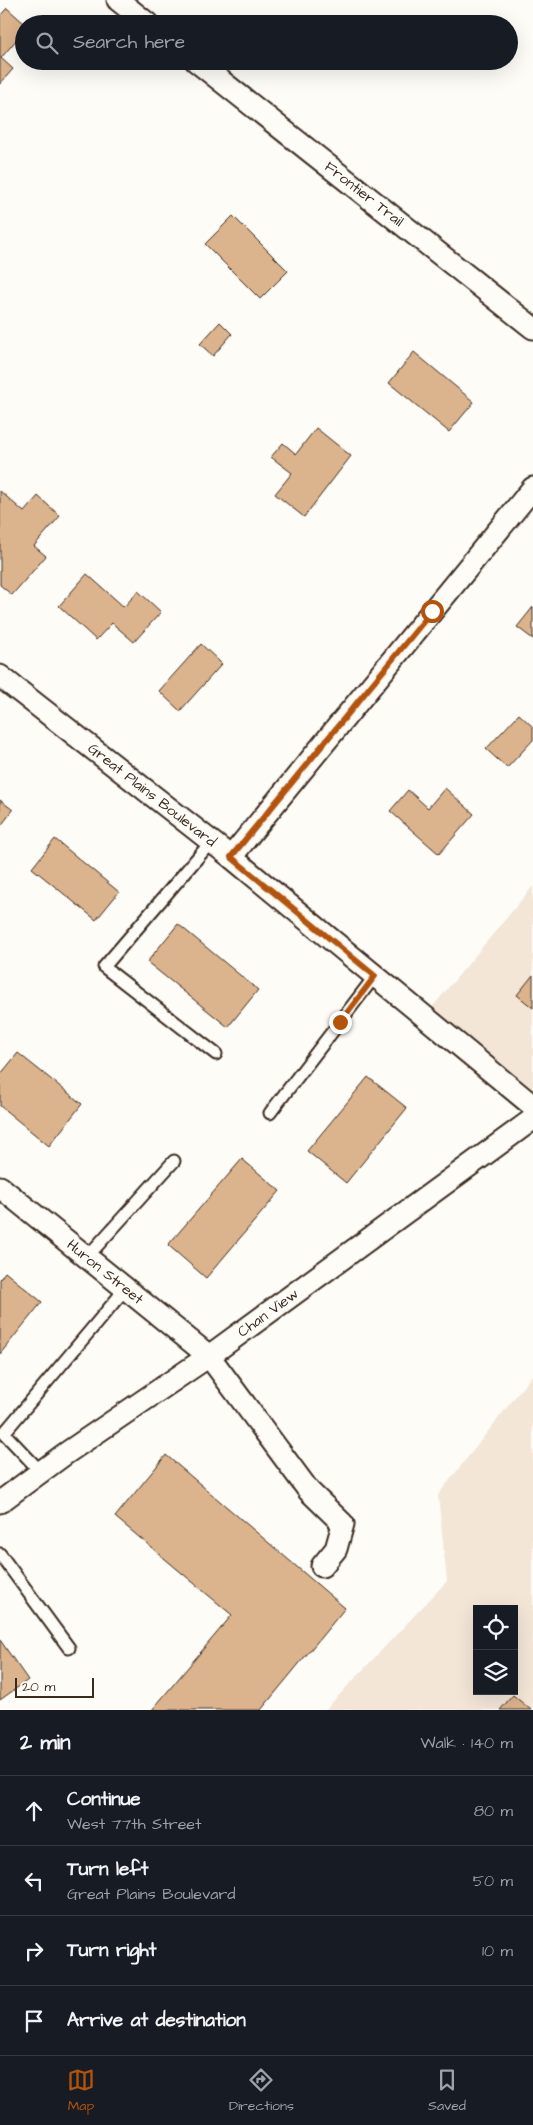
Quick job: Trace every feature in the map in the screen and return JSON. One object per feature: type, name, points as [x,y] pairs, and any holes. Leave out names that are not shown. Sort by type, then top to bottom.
[{"type":"street","points":[[118,0],[137,15]]},
{"type":"street","name":"Frontier Trail","points":[[207,70],[533,328]]},
{"type":"street","points":[[231,857],[533,488]]},
{"type":"street","name":"Great Plains Boulevard","points":[[0,676],[231,857],[533,1106]]},
{"type":"street","name":"Chan View","points":[[0,1502],[210,1356],[533,1119]]},
{"type":"street","name":"Huron Street","points":[[0,1187],[210,1356],[309,1490],[343,1524],[336,1548],[322,1566]]},
{"type":"lane","points":[[211,842],[104,967],[216,1054]]},
{"type":"lane","points":[[270,1113],[375,976]]},
{"type":"lane","points":[[88,1258],[174,1161]]},
{"type":"lane","points":[[41,1472],[4,1433],[126,1288]]},
{"type":"lane","points":[[0,1554],[70,1648]]},
{"type":"shaded area","points":[[533,886],[533,1105],[424,1017]]},
{"type":"shaded area","points":[[533,1374],[533,1710],[325,1710],[447,1581],[438,1495]]},
{"type":"building","points":[[7,8],[15,15],[15,42],[1,58],[13,69],[0,84],[0,16]]},
{"type":"building","points":[[233,216],[288,271],[260,299],[205,244]]},
{"type":"building","points":[[220,322],[232,334],[213,356],[200,344]]},
{"type":"building","points":[[414,352],[474,402],[449,432],[389,383]]},
{"type":"building","points":[[316,428],[351,456],[304,517],[275,494],[292,473],[271,457],[283,443],[296,454]]},
{"type":"building","points":[[0,491],[24,512],[38,496],[60,516],[34,546],[46,556],[12,595],[0,585]]},
{"type":"building","points":[[87,574],[124,607],[138,591],[161,612],[134,642],[112,623],[96,640],[59,606]]},
{"type":"building","points":[[533,607],[533,639],[517,627]]},
{"type":"building","points":[[201,644],[222,664],[180,711],[159,691]]},
{"type":"building","points":[[519,714],[533,727],[533,740],[507,768],[486,749]]},
{"type":"building","points":[[445,788],[474,814],[439,854],[390,811],[408,790],[428,808]]},
{"type":"building","points":[[0,800],[13,810],[0,827]]},
{"type":"building","points":[[55,839],[119,892],[96,920],[32,868]]},
{"type":"building","points":[[178,924],[258,990],[228,1027],[147,962]]},
{"type":"building","points":[[533,975],[533,1008],[517,995]]},
{"type":"building","points":[[18,1053],[82,1104],[49,1146],[0,1106],[0,1075]]},
{"type":"building","points":[[368,1077],[407,1108],[346,1183],[307,1151]]},
{"type":"building","points":[[242,1159],[280,1191],[206,1278],[168,1245]]},
{"type":"building","points":[[5,1272],[42,1302],[0,1354],[0,1279]]},
{"type":"building","points":[[166,1455],[345,1608],[261,1710],[152,1710],[232,1615],[115,1517]]},
{"type":"building","points":[[0,1640],[28,1680],[0,1700]]},
{"type":"building","points":[[513,1695],[531,1710],[500,1710]]},
{"type":"route","points":[[340,1022],[375,976],[231,857],[432,611]]}]
